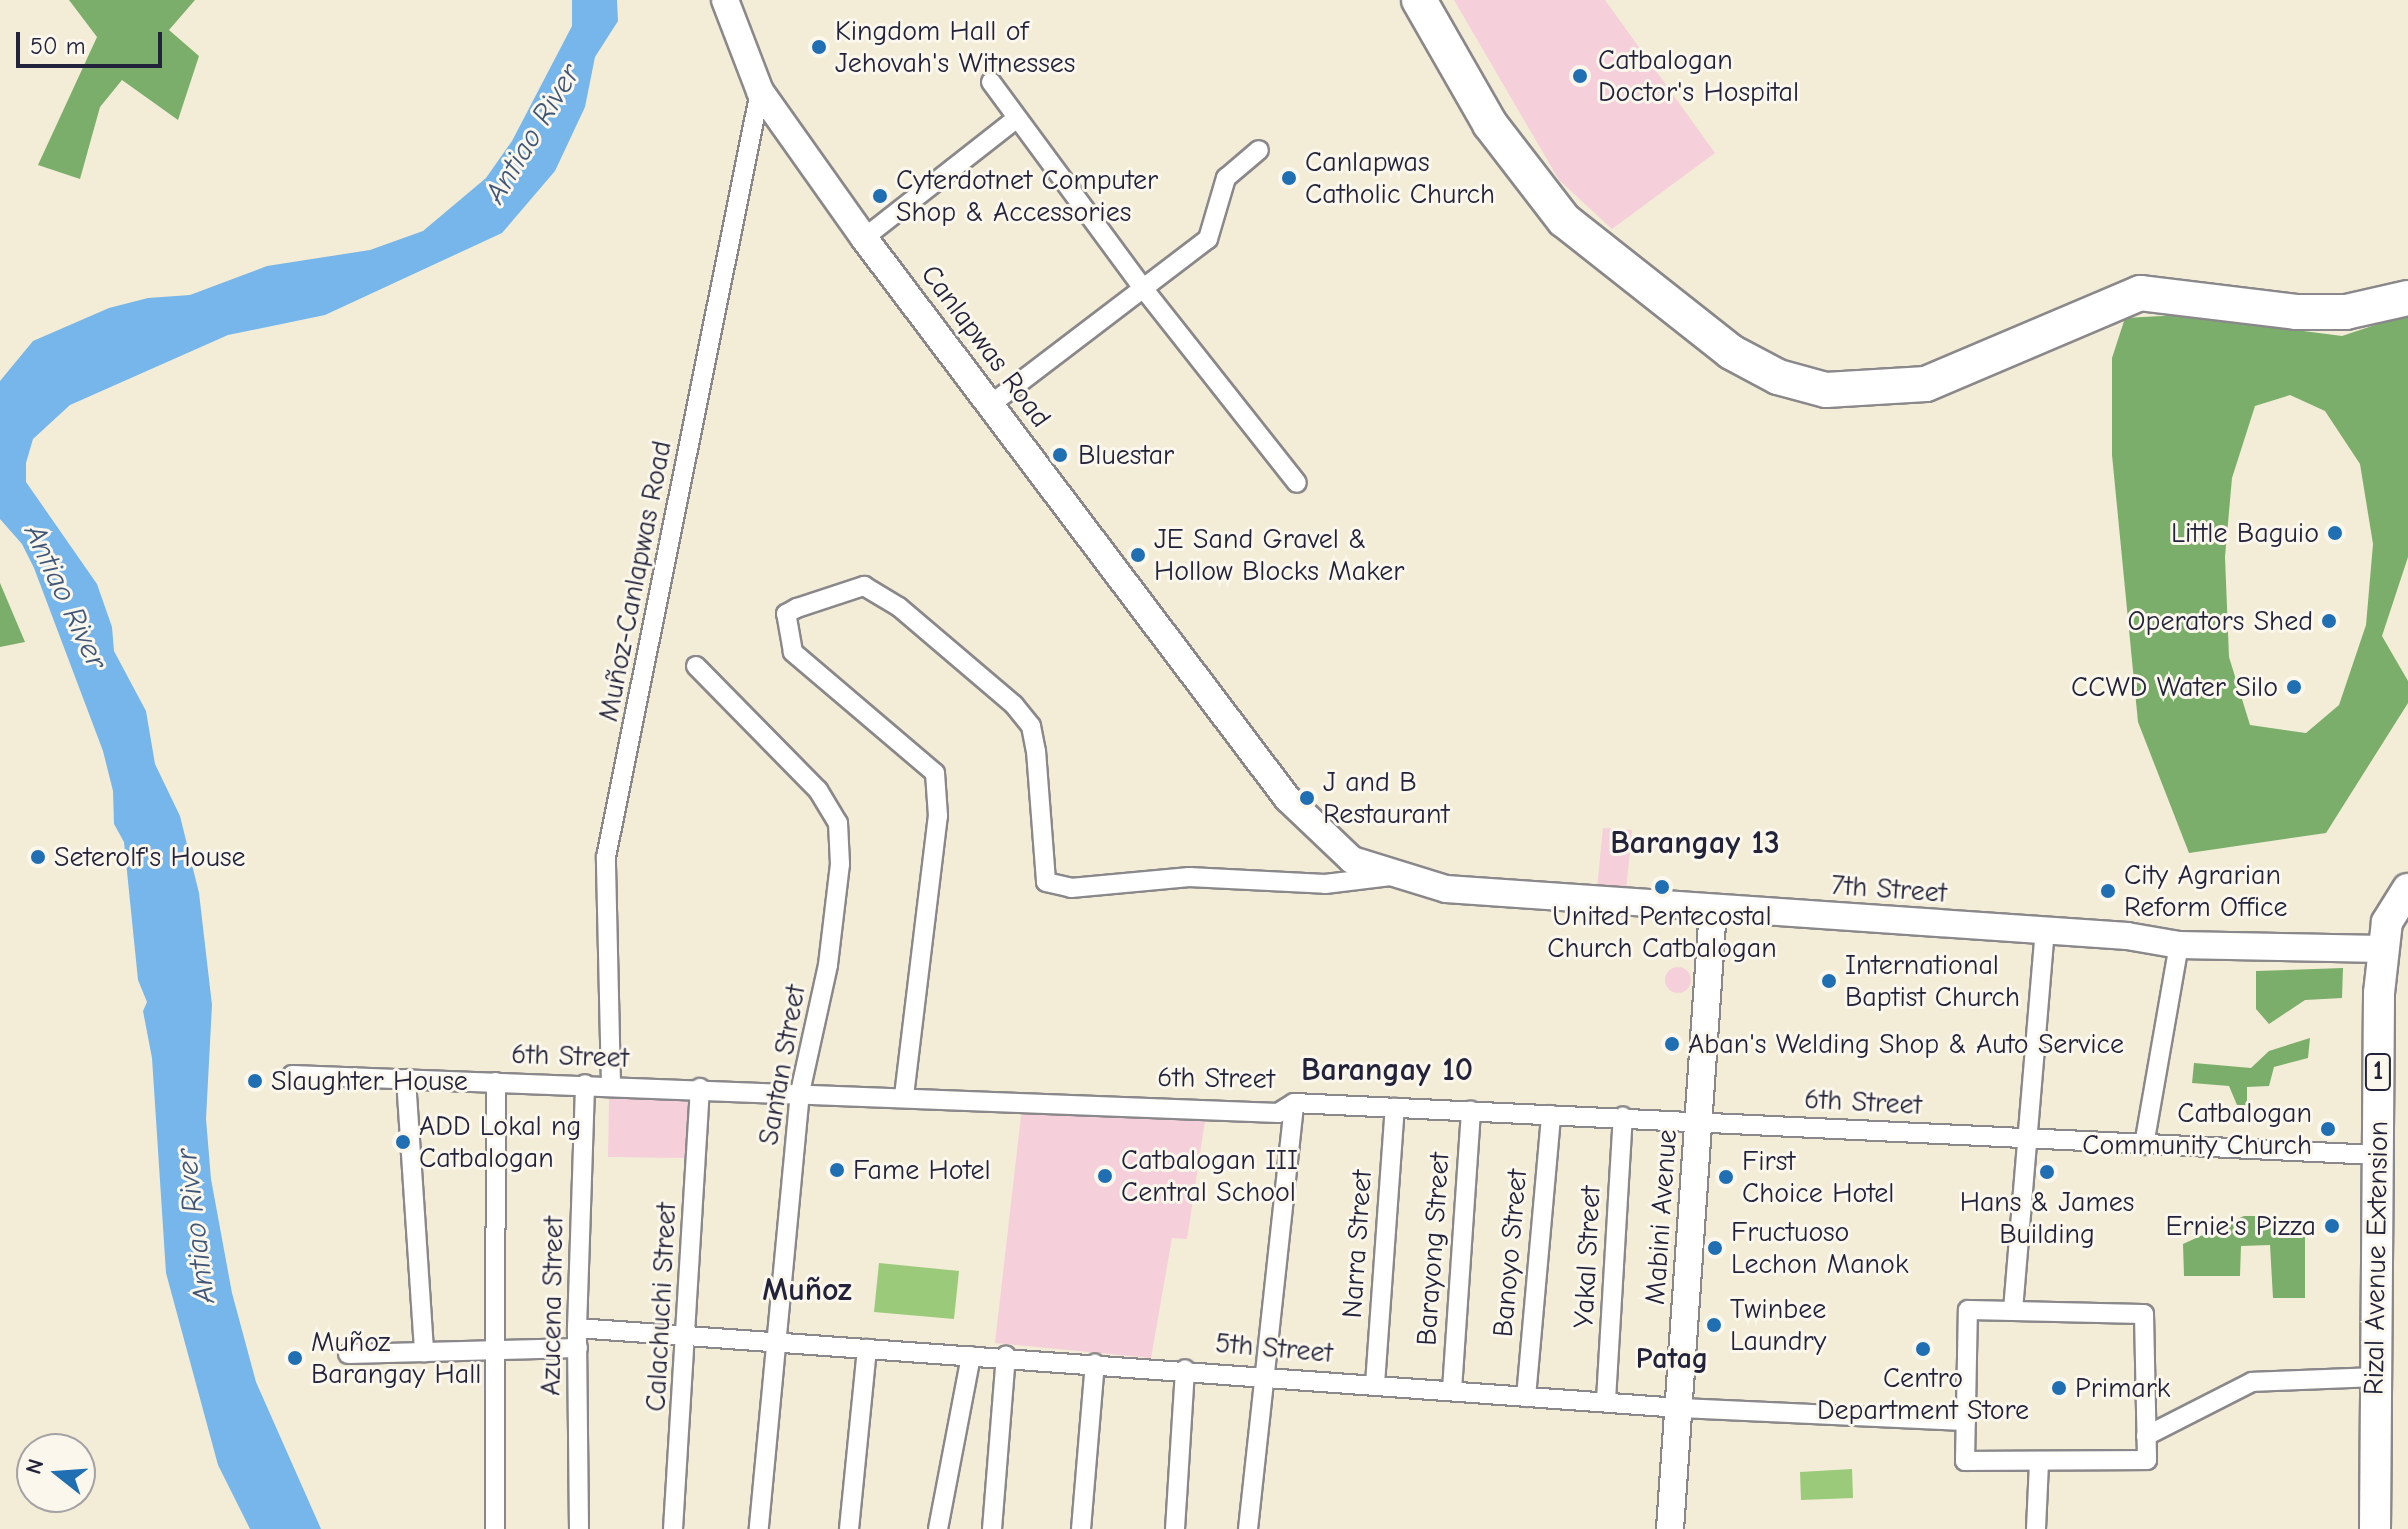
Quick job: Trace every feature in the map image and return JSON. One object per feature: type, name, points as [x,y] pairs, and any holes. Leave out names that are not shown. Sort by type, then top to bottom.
[{"type":"highway","points":[[1419,0],[1490,124],[1564,220],[1731,352],[1778,377],[1826,390],[1926,384],[2140,293],[2296,312],[2346,312],[2408,298]]},
{"type":"main road","name":"Rizal Avenue Extension","points":[[2375,1529],[2374,1377],[2382,949],[2404,892]]},
{"type":"street","name":"Canlapwas Road","points":[[725,0],[760,91],[864,238],[1287,798],[1352,860],[1393,876]]},
{"type":"street","points":[[991,82],[1143,288],[1297,483]]},
{"type":"street","name":"Muñoz-Canlapwas Road","points":[[611,1085],[606,857],[760,91]]},
{"type":"street","points":[[864,238],[1017,118]]},
{"type":"street","points":[[990,405],[1208,239],[1226,178],[1259,150]]},
{"type":"street","points":[[904,1096],[938,816],[935,773],[793,652],[786,614],[797,608],[864,586],[899,607],[1014,705],[1031,726],[1036,751],[1046,882],[1071,888],[1189,877],[1325,884],[1393,876]]},
{"type":"street","name":"Santan Street","points":[[696,666],[818,790],[838,823],[840,864],[828,965],[800,1092],[773,1342],[759,1529]]},
{"type":"street","name":"7th Street","points":[[1393,876],[1446,889],[2045,932],[2179,945],[2382,949]]},
{"type":"street","name":"Mabini Avenue","points":[[1670,1529],[1713,909]]},
{"type":"street","points":[[2013,1310],[2024,1139],[2045,932]]},
{"type":"street","points":[[2144,1145],[2179,945]]},
{"type":"street","name":"6th Street","points":[[292,1075],[700,1088],[1278,1113],[1294,1103],[2377,1155]]},
{"type":"street","points":[[406,1079],[424,1352]]},
{"type":"street","points":[[495,1529],[493,1349],[496,1082]]},
{"type":"street","name":"Azucena Street","points":[[579,1529],[577,1328],[585,1084]]},
{"type":"street","name":"Calachuchi Street","points":[[673,1529],[689,1336],[700,1088]]},
{"type":"street","points":[[1248,1529],[1294,1103]]},
{"type":"street","name":"Narra Street","points":[[1375,1384],[1395,1108]]},
{"type":"street","name":"Barayong Street","points":[[1452,1390],[1471,1111]]},
{"type":"street","name":"Banoyo Street","points":[[1526,1397],[1551,1115]]},
{"type":"street","name":"Yakal Street","points":[[1606,1400],[1623,1117]]},
{"type":"street","points":[[1968,1310],[2013,1310],[2144,1314],[2147,1460],[1965,1461],[1968,1310]]},
{"type":"street","name":"5th Street","points":[[577,1328],[1006,1356],[1679,1408],[1966,1421]]},
{"type":"street","points":[[348,1354],[578,1348]]},
{"type":"street","points":[[849,1529],[867,1349]]},
{"type":"street","points":[[938,1529],[971,1356]]},
{"type":"street","points":[[992,1529],[1006,1356]]},
{"type":"street","points":[[1081,1529],[1095,1364]]},
{"type":"street","points":[[1175,1529],[1185,1369]]},
{"type":"street","points":[[2146,1436],[2252,1382],[2374,1377]]},
{"type":"street","points":[[2036,1529],[2039,1462]]},
{"type":"shaded area","name":"Catbalogan Doctor's Hospital","points":[[1454,0],[1605,0],[1715,153],[1612,229],[1559,180]]},
{"type":"shaded area","points":[[1603,828],[1632,830],[1626,891],[1597,888]]},
{"type":"shaded area","points":[[1678,967],[1687,971],[1691,980],[1687,989],[1678,993],[1669,989],[1665,980],[1669,971]]},
{"type":"shaded area","points":[[609,1096],[691,1097],[690,1158],[608,1157]]},
{"type":"shaded area","name":"Catbalogan III Central School","points":[[1022,1107],[1206,1114],[1187,1239],[1172,1238],[1151,1358],[995,1343]]},
{"type":"green space","points":[[69,0],[195,0],[169,30],[199,56],[178,120],[122,80],[100,107],[80,179],[38,165],[97,37]]},
{"type":"green space","points":[[2408,314],[2408,557],[2382,636],[2408,681],[2408,703],[2326,833],[2189,853],[2138,722],[2112,455],[2112,358],[2125,318],[2180,315],[2342,336]],"holes":[[[2290,395],[2325,411],[2360,464],[2373,544],[2366,625],[2339,705],[2306,733],[2250,725],[2229,657],[2225,557],[2232,478],[2255,406]]]},
{"type":"green space","points":[[0,583],[25,642],[0,647]]},
{"type":"green space","points":[[2343,968],[2342,998],[2305,1000],[2269,1024],[2256,1009],[2256,971]]},
{"type":"green space","points":[[2310,1038],[2308,1058],[2274,1067],[2269,1086],[2247,1087],[2247,1105],[2237,1105],[2229,1086],[2192,1083],[2194,1063],[2251,1068],[2269,1051]]},
{"type":"green space","points":[[2244,1216],[2277,1216],[2278,1235],[2305,1235],[2305,1298],[2273,1298],[2270,1245],[2241,1246],[2240,1276],[2184,1276],[2183,1244]]},
{"type":"green space","points":[[879,1263],[959,1271],[954,1319],[874,1312]]},
{"type":"green space","points":[[1852,1469],[1853,1498],[1801,1500],[1800,1472]]},
{"type":"water","name":"Antiao River","points":[[572,0],[617,0],[618,21],[595,57],[585,107],[555,171],[502,233],[325,315],[228,335],[70,405],[33,439],[26,463],[26,482],[97,584],[112,627],[114,651],[146,711],[155,764],[180,816],[199,893],[212,1005],[206,1119],[211,1179],[232,1293],[256,1382],[321,1529],[250,1529],[218,1465],[166,1273],[152,1058],[143,1011],[147,1002],[138,980],[124,842],[114,824],[113,791],[103,751],[34,568],[22,544],[0,519],[0,381],[33,341],[109,308],[148,298],[190,295],[267,266],[370,250],[423,231],[486,178],[512,141],[572,26]]},
{"type":"place","name":"Kingdom Hall of Jehovah's Witnesses","points":[[819,47]]},
{"type":"place","name":"Catbalogan Doctor's Hospital","points":[[1580,76]]},
{"type":"place","name":"Canlapwas Catholic Church","points":[[1289,178]]},
{"type":"place","name":"Cyterdotnet Computer Shop & Accessories","points":[[880,196]]},
{"type":"place","name":"Bluestar","points":[[1060,455]]},
{"type":"place","name":"Little Baguio","points":[[2335,533]]},
{"type":"place","name":"JE Sand Gravel & Hollow Blocks Maker","points":[[1138,555]]},
{"type":"place","name":"Operators Shed","points":[[2329,621]]},
{"type":"place","name":"CCWD Water Silo","points":[[2294,687]]},
{"type":"place","name":"J and B Restaurant","points":[[1307,798]]},
{"type":"place","name":"Seterolf's House","points":[[38,857]]},
{"type":"place","name":"United Pentecostal Church Catbalogan","points":[[1662,887]]},
{"type":"place","name":"City Agrarian Reform Office","points":[[2108,891]]},
{"type":"place","name":"International Baptist Church","points":[[1829,981]]},
{"type":"place","name":"Aban's Welding Shop & Auto Service","points":[[1672,1044]]},
{"type":"place","name":"Slaughter House","points":[[255,1081]]},
{"type":"place","name":"Catbalogan Community Church","points":[[2328,1129]]},
{"type":"place","name":"ADD Lokal ng Catbalogan","points":[[403,1142]]},
{"type":"place","name":"Fame Hotel","points":[[837,1170]]},
{"type":"place","name":"Hans & James Building","points":[[2047,1172]]},
{"type":"place","name":"Catbalogan III Central School","points":[[1105,1176]]},
{"type":"place","name":"First Choice Hotel","points":[[1726,1177]]},
{"type":"place","name":"Ernie's Pizza","points":[[2332,1226]]},
{"type":"place","name":"Fructuoso Lechon Manok","points":[[1715,1248]]},
{"type":"place","name":"Twinbee Laundry","points":[[1714,1325]]},
{"type":"place","name":"Centro Department Store","points":[[1923,1349]]},
{"type":"place","name":"Muñoz Barangay Hall","points":[[295,1358]]},
{"type":"place","name":"Primark","points":[[2059,1388]]},
{"type":"district","name":"Barangay 13","points":[[1695,843]]},
{"type":"district","name":"Barangay 10","points":[[1387,1070]]},
{"type":"district","name":"Muñoz","points":[[807,1290]]},
{"type":"district","name":"Patag","points":[[1672,1359]]}]
